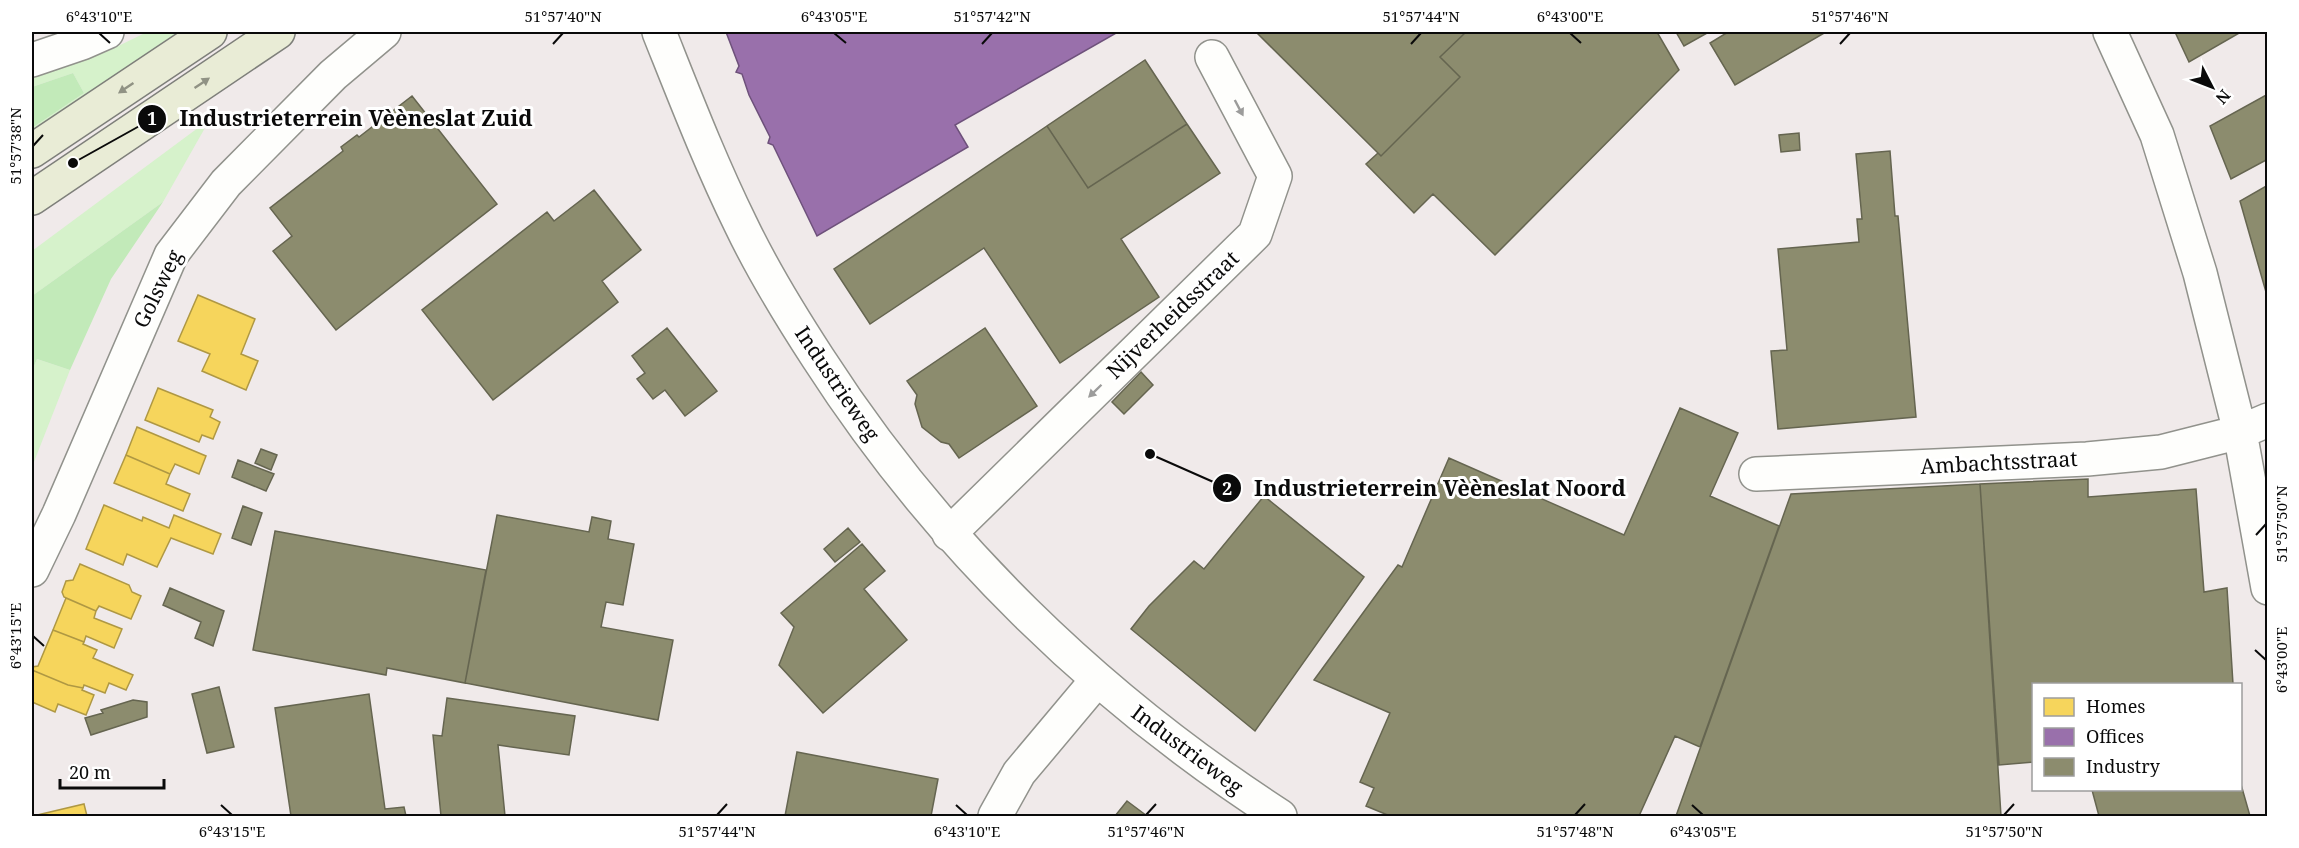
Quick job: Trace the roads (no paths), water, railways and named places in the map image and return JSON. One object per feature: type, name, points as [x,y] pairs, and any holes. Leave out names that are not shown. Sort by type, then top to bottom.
[{"type":"main road","points":[[32,152],[210,32]]},
{"type":"main road","points":[[32,198],[278,32]]},
{"type":"street","points":[[32,60],[107,32]]},
{"type":"street","name":"Golsweg","points":[[32,570],[171,255],[234,175],[333,75],[384,32]]},
{"type":"street","name":"Industrieweg","points":[[659,32],[707,153],[741,226],[784,306],[834,383],[893,466],[950,534],[1055,643],[1161,733],[1280,816]]},
{"type":"street","points":[[2110,32],[2157,135],[2200,273],[2254,426],[2268,588]]},
{"type":"street","name":"Nijverheidsstraat","points":[[950,534],[1256,234],[1275,176],[1212,57]]},
{"type":"street","name":"Ambachtsstraat","points":[[1756,474],[2087,459],[2161,452],[2254,426]]},
{"type":"street","points":[[995,816],[1019,773],[1097,680]]},
{"type":"place","name":"Industrieterrein Vèèneslat Zuid","points":[[73,163]]},
{"type":"place","name":"Industrieterrein Vèèneslat Noord","points":[[1150,454]]}]
